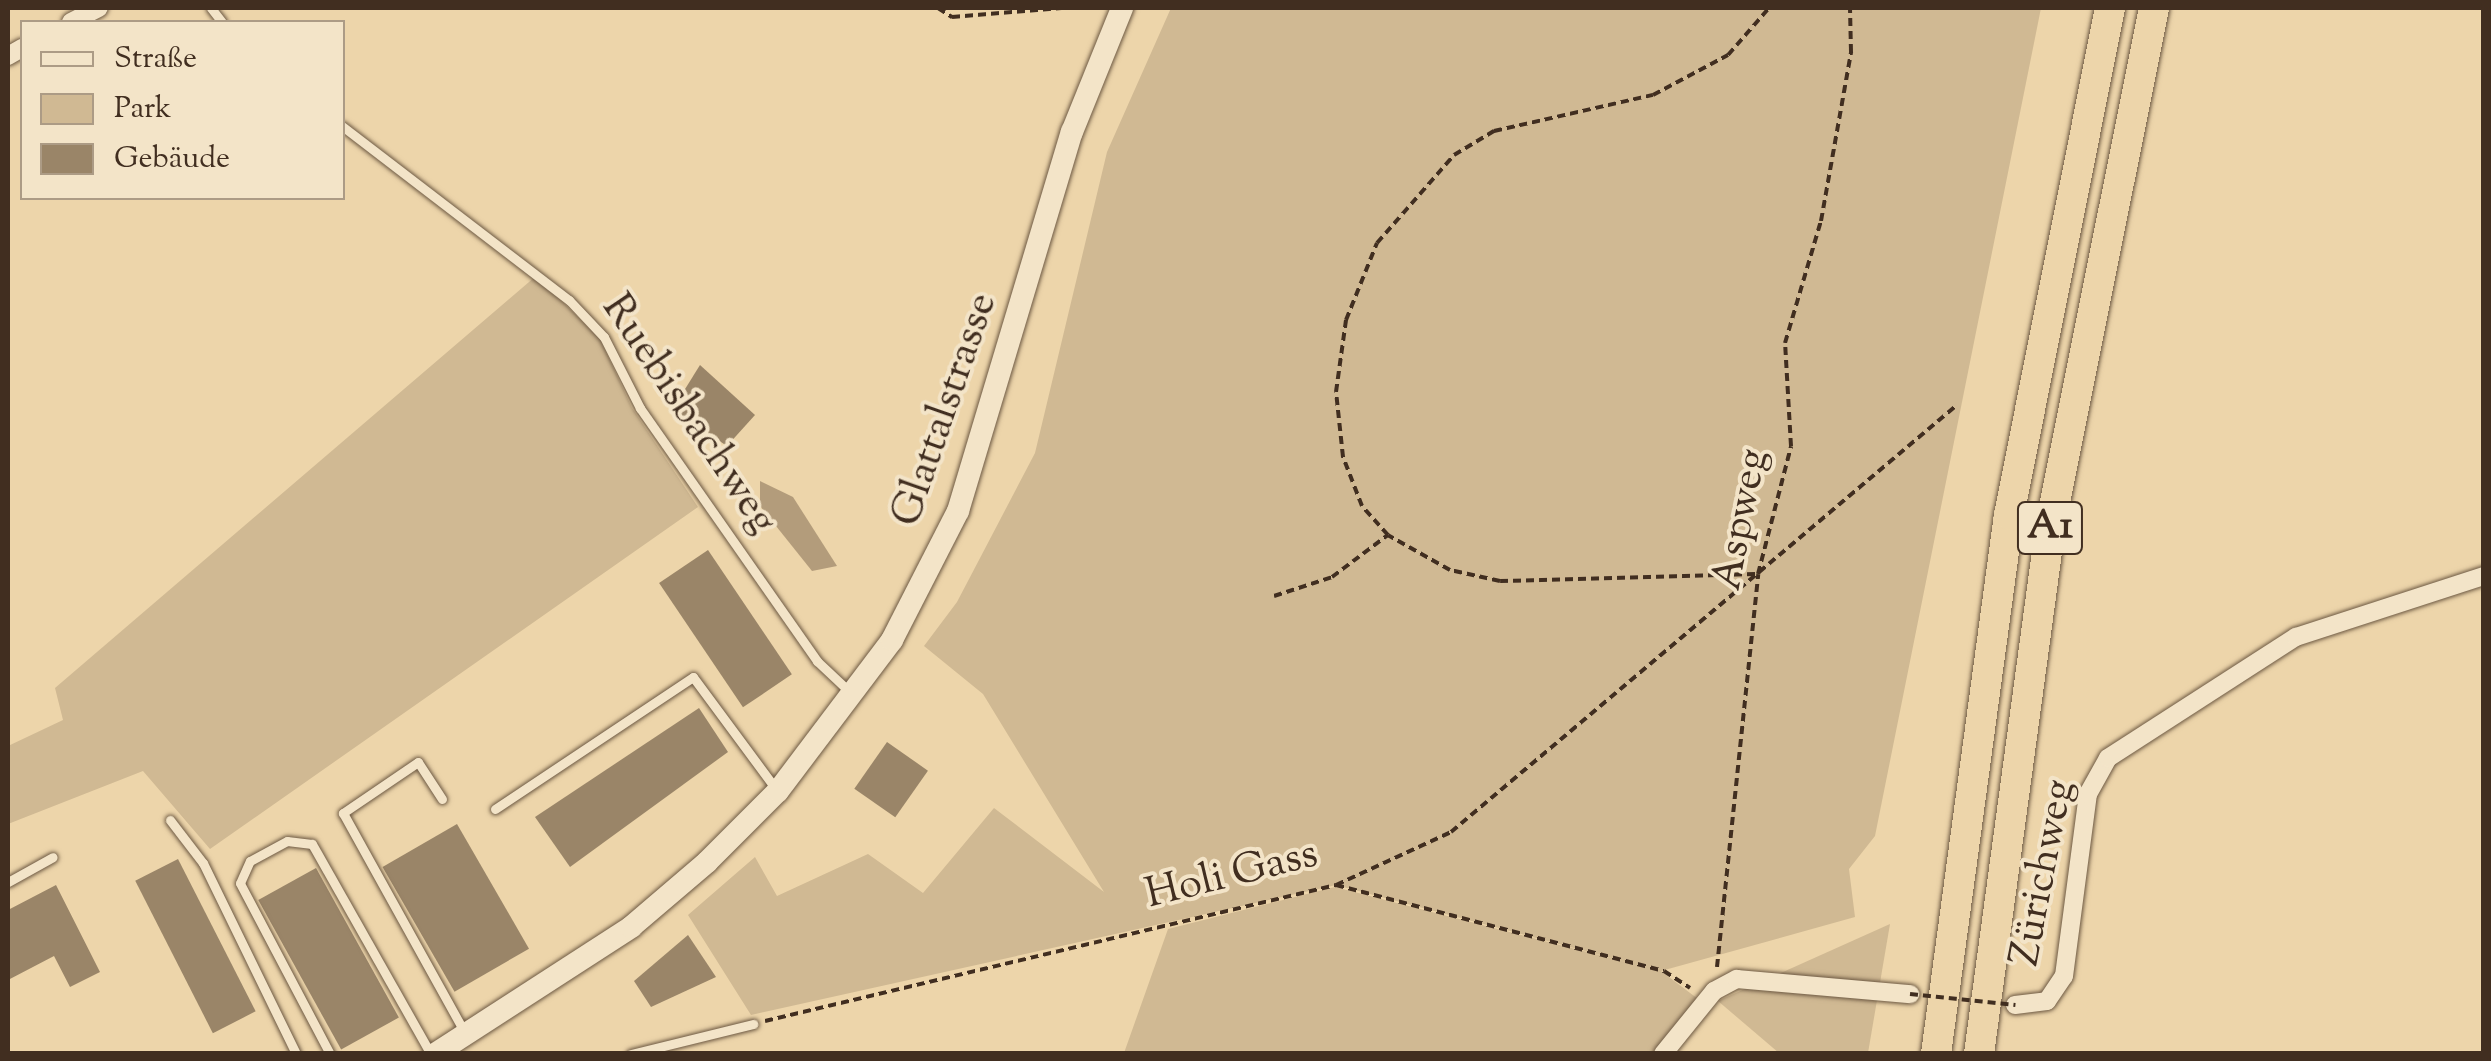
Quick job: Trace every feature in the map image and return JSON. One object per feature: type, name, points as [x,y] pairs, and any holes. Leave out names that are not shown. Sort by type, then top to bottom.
[{"type":"highway","name":"A1","points":[[1936,1054],[2006,534],[2110,8]]},
{"type":"highway","name":"A1","points":[[1979,1054],[2051,522],[2154,8]]},
{"type":"street","points":[[75,20],[99,8]]},
{"type":"street","name":"Glattalstrasse","points":[[433,1054],[467,1036],[631,926],[778,791],[855,696],[958,512],[1072,132],[1122,8]]},
{"type":"street","name":"Zürichweg","points":[[2015,1005],[2047,1001],[2064,976],[2088,794],[2108,758],[2296,637],[2484,576]]},
{"type":"street","points":[[1662,1054],[1711,995],[1754,977],[1910,994]]},
{"type":"lane","name":"Ruebisbachweg","points":[[345,128],[569,300],[604,337],[640,408],[817,661],[855,696]]},
{"type":"lane","points":[[495,809],[693,677],[778,791]]},
{"type":"lane","points":[[442,799],[418,762],[343,812],[467,1036]]},
{"type":"lane","points":[[170,820],[204,864],[296,1054]]},
{"type":"lane","points":[[330,1054],[240,883],[250,860],[287,841],[312,844],[433,1054]]},
{"type":"lane","points":[[8,882],[53,858]]},
{"type":"lane","points":[[631,1054],[754,1024]]},
{"type":"path","points":[[938,8],[952,17],[1062,8]]},
{"type":"path","points":[[1758,574],[1500,580],[1450,570],[1388,534],[1362,506],[1343,457],[1336,392],[1346,320],[1404,204],[1494,131],[1654,95],[1728,55],[1769,8]]},
{"type":"path","name":"Aspweg","points":[[1711,995],[1758,574],[1791,446],[1785,343],[1821,221],[1851,52],[1850,8]]},
{"type":"path","name":"Holi Gass","points":[[754,1024],[1336,885],[1451,832],[1957,405]]},
{"type":"path","points":[[1274,596],[1332,577],[1388,534]]},
{"type":"path","points":[[1336,885],[1664,971],[1711,995]]},
{"type":"path","name":"Zürichweg","points":[[1910,994],[2015,1005]]},
{"type":"green space","points":[[1171,8],[2041,8],[1875,836],[1849,869],[1855,917],[1661,971],[1702,1002],[1658,1053],[1124,1053],[1168,929],[1335,887],[1634,964],[1336,885],[751,1015],[688,915],[755,857],[777,896],[868,854],[923,893],[994,808],[1104,892],[983,694],[924,646],[957,602],[1035,453],[1107,152]]},
{"type":"green space","points":[[536,276],[600,339],[632,408],[698,507],[210,849],[143,771],[8,824],[8,746],[63,720],[55,688]]},
{"type":"green space","points":[[1890,924],[1868,1053],[1779,1053],[1718,1001]]},
{"type":"shaded area","points":[[760,481],[793,497],[837,566],[812,571],[760,506]]},
{"type":"building","points":[[700,365],[755,415],[727,446],[672,410]]},
{"type":"building","points":[[708,550],[792,674],[743,707],[659,583]]},
{"type":"building","points":[[699,708],[728,752],[570,867],[535,817]]},
{"type":"building","points":[[887,742],[928,771],[895,817],[854,789]]},
{"type":"building","points":[[457,824],[529,949],[455,992],[383,867]]},
{"type":"building","points":[[178,859],[256,1011],[213,1033],[135,881]]},
{"type":"building","points":[[316,868],[399,1018],[341,1050],[258,900]]},
{"type":"building","points":[[56,885],[100,972],[70,987],[54,956],[8,980],[8,910]]},
{"type":"building","points":[[688,935],[716,977],[651,1007],[634,981]]}]
